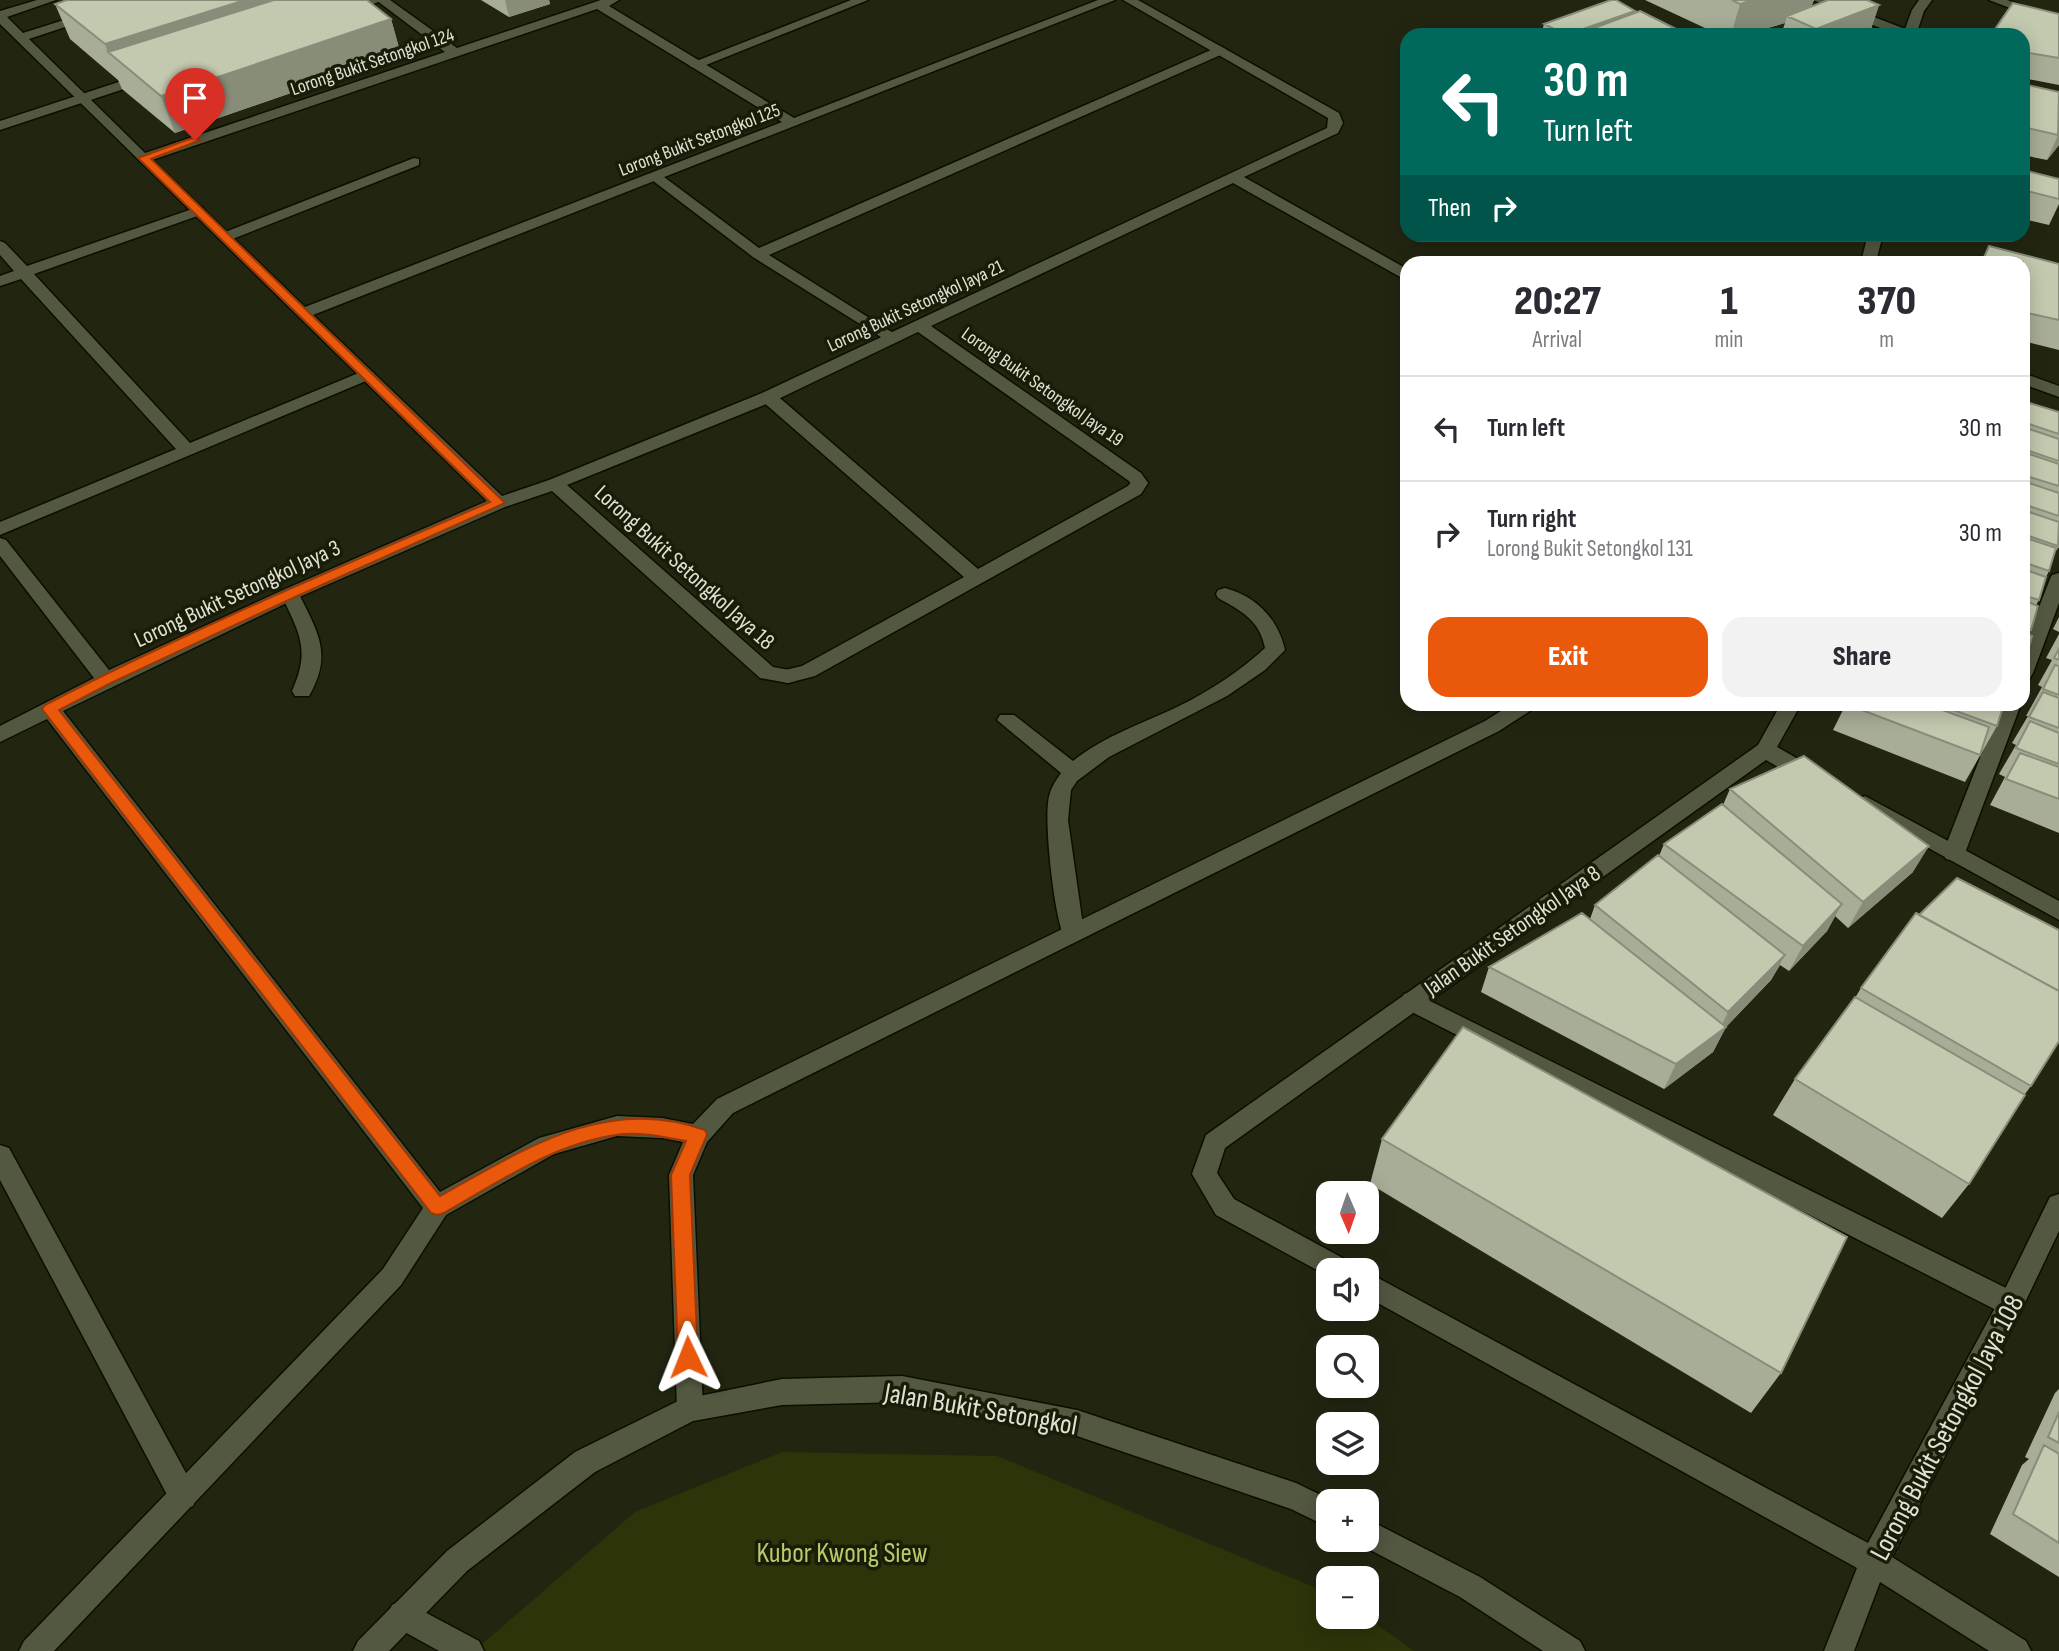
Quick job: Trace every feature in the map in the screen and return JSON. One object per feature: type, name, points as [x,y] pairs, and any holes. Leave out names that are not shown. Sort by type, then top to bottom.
[{"type":"street","points":[[50,0],[0,16],[81,99],[499,503]]},
{"type":"street","points":[[20,38],[140,0]]},
{"type":"street","points":[[326,17],[380,0],[455,53]]},
{"type":"street","name":"Lorong Bukit Setongkol 124","points":[[143,158],[613,0]]},
{"type":"street","points":[[696,64],[862,0]]},
{"type":"street","name":"Lorong Bukit Setongkol 125","points":[[304,313],[1109,0]]},
{"type":"street","points":[[1129,0],[1220,50]]},
{"type":"street","points":[[1819,0],[1891,28]]},
{"type":"street","points":[[1912,28],[1918,10],[1926,0]]},
{"type":"street","points":[[1995,0],[2059,23]]},
{"type":"street","points":[[599,5],[793,123]]},
{"type":"street","points":[[758,254],[1220,50]]},
{"type":"street","name":"Lorong Bukit Setongkol Jaya 21","points":[[499,503],[555,484],[768,397],[1333,130],[1336,123],[1334,116],[1220,50]]},
{"type":"street","points":[[0,126],[159,74]]},
{"type":"street","points":[[225,237],[414,162]]},
{"type":"street","points":[[655,177],[758,254],[892,339]]},
{"type":"street","points":[[1235,178],[1400,271]]},
{"type":"street","points":[[0,281],[198,211]]},
{"type":"street","points":[[0,246],[186,449]]},
{"type":"street","name":"Lorong Bukit Setongkol Jaya 19","points":[[920,326],[1135,477],[1139,483],[1135,490],[976,578]]},
{"type":"street","points":[[0,529],[367,375]]},
{"type":"street","points":[[2030,381],[2059,393]]},
{"type":"street","points":[[768,397],[976,578]]},
{"type":"street","name":"Lorong Bukit Setongkol Jaya 18","points":[[555,484],[767,673],[788,676],[808,671],[976,578]]},
{"type":"street","name":"Lorong Bukit Setongkol Jaya 3","points":[[0,736],[106,680],[290,594],[499,503]]},
{"type":"street","points":[[0,544],[106,680]]},
{"type":"street","points":[[2030,655],[2059,579]]},
{"type":"street","points":[[290,594],[315,649],[315,663],[302,691]]},
{"type":"street","points":[[1073,933],[1057,817],[1062,788],[1073,772],[1093,756],[1200,703],[1257,667],[1275,650],[1273,634],[1256,610],[1225,594]]},
{"type":"street","points":[[50,709],[437,1207]]},
{"type":"street","points":[[690,1409],[681,1175],[698,1135],[725,1106],[1492,726],[1515,711]]},
{"type":"street","name":"Jalan Bukit Setongkol Jaya 8","points":[[1319,1258],[1225,1207],[1204,1174],[1215,1142],[1765,750],[1786,711]]},
{"type":"street","points":[[1954,853],[2008,711]]},
{"type":"street","points":[[1007,720],[1073,772]]},
{"type":"street","points":[[1765,750],[2059,912]]},
{"type":"street","points":[[1412,1001],[2011,1304]]},
{"type":"street","points":[[34,1651],[392,1277],[437,1207],[548,1145],[617,1126],[663,1128],[698,1135]]},
{"type":"street","points":[[0,1156],[183,1496]]},
{"type":"street","name":"Lorong Bukit Setongkol Jaya 108","points":[[1839,1651],[1874,1562],[2011,1304],[2059,1205]]},
{"type":"street","points":[[1379,1291],[1874,1562],[2016,1651]]},
{"type":"street","name":"Jalan Bukit Setongkol","points":[[368,1651],[457,1561],[585,1462],[690,1409],[782,1392],[902,1389],[1077,1423],[1296,1497],[1316,1507]]},
{"type":"street","points":[[1379,1539],[1470,1587],[1570,1651]]},
{"type":"street","points":[[402,1615],[469,1651]]},
{"type":"green space","name":"Kubor Kwong Siew","points":[[782,1452],[997,1456],[1316,1588],[1316,1629],[1379,1629],[1379,1626],[1414,1651],[474,1651],[635,1512]]},
{"type":"building","points":[[67,0],[245,0],[105,44],[55,4]]},
{"type":"building","points":[[274,0],[367,0],[391,19],[161,96],[108,52]]},
{"type":"building","points":[[1611,0],[1635,11],[1586,28],[1552,28],[1544,24]]},
{"type":"building","points":[[1732,0],[1753,0],[1740,4]]},
{"type":"building","points":[[1828,0],[1867,0],[1879,5],[1819,28],[1787,16]]},
{"type":"building","points":[[2013,3],[2059,14],[2059,58],[2030,53],[2030,28],[1996,28]]},
{"type":"building","points":[[1640,11],[1674,28],[1594,28]]},
{"type":"building","points":[[2030,86],[2059,92],[2058,135],[2030,129]]},
{"type":"building","points":[[2030,172],[2059,179],[2059,199],[2030,192]]},
{"type":"building","points":[[1989,246],[2028,256],[1985,256]]},
{"type":"building","points":[[2030,257],[2059,264],[2059,320],[2030,314]]},
{"type":"building","points":[[2030,403],[2059,412],[2059,434],[2030,424]]},
{"type":"building","points":[[2030,429],[2059,439],[2059,461],[2030,451]]},
{"type":"building","points":[[2030,454],[2059,464],[2059,486],[2030,477]]},
{"type":"building","points":[[2030,483],[2059,493],[2059,516],[2030,506]]},
{"type":"building","points":[[2030,512],[2059,522],[2058,546],[2030,536]]},
{"type":"building","points":[[2030,539],[2056,548],[2049,571],[2030,564]]},
{"type":"building","points":[[2030,571],[2046,577],[2039,600],[2030,597]]},
{"type":"building","points":[[2030,603],[2038,606],[2030,630]]},
{"type":"building","points":[[2055,665],[2059,666],[2059,695],[2043,689]]},
{"type":"building","points":[[2043,692],[2059,698],[2059,728],[2029,717]]},
{"type":"building","points":[[1864,711],[1945,711],[1989,727],[1980,755]]},
{"type":"building","points":[[1956,711],[2002,711],[1997,726]]},
{"type":"building","points":[[2030,721],[2059,733],[2059,764],[2016,748]]},
{"type":"building","points":[[2020,753],[2059,767],[2059,799],[2006,779]]},
{"type":"building","points":[[1804,756],[1929,846],[1863,902],[1730,789]]},
{"type":"building","points":[[1722,804],[1842,904],[1803,946],[1664,844]]},
{"type":"building","points":[[1658,855],[1785,955],[1728,1012],[1595,905]]},
{"type":"building","points":[[1957,878],[2059,930],[2059,991],[1919,915]]},
{"type":"building","points":[[1582,913],[1726,1027],[1676,1064],[1489,967]]},
{"type":"building","points":[[1916,913],[2059,991],[2059,1041],[2031,1086],[1861,988]]},
{"type":"building","points":[[1855,997],[2025,1095],[1969,1184],[1795,1079]]},
{"type":"building","points":[[1463,1027],[1847,1237],[1781,1373],[1382,1139]]},
{"type":"building","points":[[2059,1412],[2059,1443],[2048,1437]]},
{"type":"building","points":[[2044,1445],[2059,1454],[2059,1543],[2013,1514]]},
{"type":"route","points":[[195,140],[143,158],[499,503],[290,594],[50,709],[437,1207],[548,1145],[617,1126],[663,1128],[698,1135],[681,1175],[688,1357]]}]
